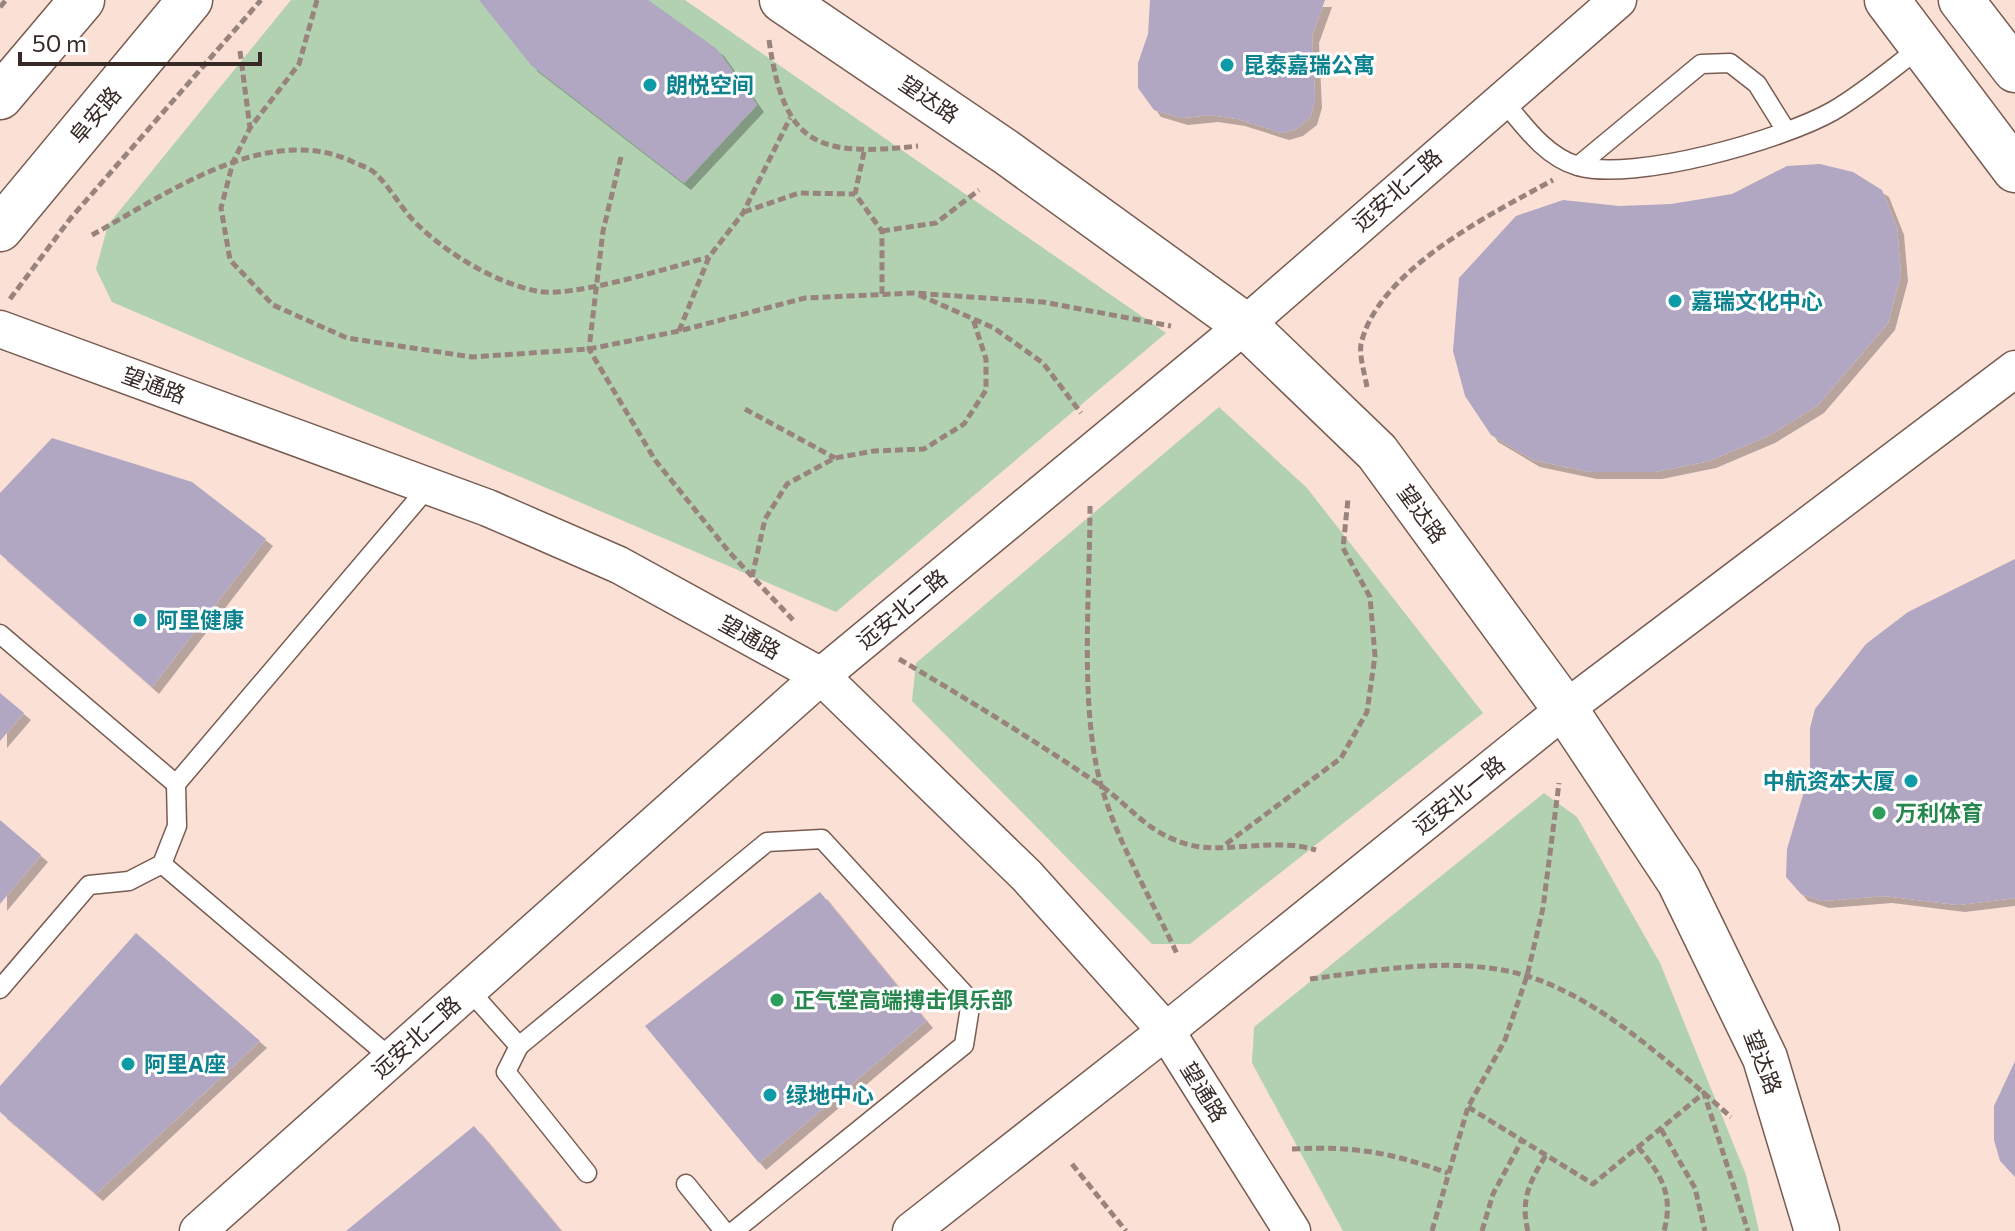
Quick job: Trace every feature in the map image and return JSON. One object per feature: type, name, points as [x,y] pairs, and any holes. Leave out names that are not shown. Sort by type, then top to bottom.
[{"type":"street","points":[[0,97],[82,0]]},
{"type":"street","name":"阜安路","points":[[0,229],[190,0]]},
{"type":"street","name":"远安北二路","points":[[198,1231],[821,676],[1245,325],[1501,98],[1618,0]]},
{"type":"street","points":[[1887,0],[2015,170]]},
{"type":"street","points":[[1961,0],[2015,70]]},
{"type":"street","name":"望达路","points":[[775,20],[1006,152],[1245,325],[1377,452],[1565,709],[1679,881],[1765,1058],[1817,1231]]},
{"type":"street","name":"望通路","points":[[4,315],[619,565],[821,676],[1027,876],[1166,1031],[1292,1231]]},
{"type":"street","name":"远安北一路","points":[[911,1231],[1166,1031],[1565,709],[2015,369]]},
{"type":"lane","points":[[1501,98],[1552,154],[1578,166],[1640,170],[1730,149],[1831,112],[1922,46]]},
{"type":"lane","points":[[1578,166],[1701,64],[1730,63],[1757,84],[1785,129]]},
{"type":"lane","points":[[0,989],[89,885],[129,881],[162,864],[177,826],[176,784],[429,486]]},
{"type":"lane","points":[[0,634],[176,784]]},
{"type":"lane","points":[[587,1173],[506,1072],[519,1046],[767,842],[822,839],[971,1001],[964,1045],[734,1231]]},
{"type":"lane","points":[[162,864],[392,1059]]},
{"type":"lane","points":[[469,990],[519,1046]]},
{"type":"lane","points":[[686,1184],[724,1231]]},
{"type":"path","points":[[0,7],[6,0]]},
{"type":"path","points":[[4,315],[70,219],[261,0]]},
{"type":"path","points":[[317,0],[299,64],[250,128],[233,162],[221,208],[230,260],[273,305],[347,338],[472,357],[589,349],[679,331],[805,298],[914,293],[1043,302],[1171,326]]},
{"type":"path","points":[[775,20],[774,78],[790,118],[825,146],[864,152],[918,146]]},
{"type":"path","points":[[240,51],[250,128]]},
{"type":"path","points":[[679,331],[709,257],[743,213],[790,118]]},
{"type":"path","points":[[92,235],[202,174],[233,162],[285,150],[329,151],[375,172],[419,227],[475,268],[538,292],[596,286],[709,257]]},
{"type":"path","points":[[864,152],[855,194],[882,231],[882,294]]},
{"type":"path","points":[[621,157],[603,231],[589,349],[655,460],[752,577],[794,621]]},
{"type":"path","points":[[1367,387],[1360,347],[1376,306],[1411,270],[1491,214],[1578,166]]},
{"type":"path","points":[[882,231],[936,223],[979,190]]},
{"type":"path","points":[[743,213],[799,193],[855,194]]},
{"type":"path","points":[[914,293],[994,328],[1043,363],[1081,413]]},
{"type":"path","points":[[752,577],[765,519],[787,484],[835,458],[874,451],[924,449],[964,424],[986,390],[986,359],[973,319]]},
{"type":"path","points":[[745,409],[835,458]]},
{"type":"path","points":[[1225,845],[1341,758],[1367,712],[1375,656],[1370,597],[1343,548],[1348,499]]},
{"type":"path","points":[[1090,506],[1090,709],[1096,765],[1115,820],[1178,956]]},
{"type":"path","points":[[899,659],[1003,720],[1104,788],[1146,827],[1192,845],[1298,844],[1316,850]]},
{"type":"path","points":[[1432,1231],[1468,1107],[1505,1040],[1527,976],[1543,908],[1559,783]]},
{"type":"path","points":[[1310,979],[1425,965],[1527,976],[1575,998],[1664,1057],[1731,1117]]},
{"type":"path","points":[[1468,1107],[1593,1184],[1704,1093]]},
{"type":"path","points":[[1704,1093],[1748,1231]]},
{"type":"path","points":[[1661,1129],[1695,1188],[1705,1231]]},
{"type":"path","points":[[1482,1231],[1493,1194],[1522,1140]]},
{"type":"path","points":[[1292,1149],[1340,1147],[1392,1153],[1448,1173]]},
{"type":"path","points":[[1638,1147],[1661,1173],[1669,1199],[1664,1231]]},
{"type":"path","points":[[1528,1231],[1524,1216],[1526,1186],[1546,1155]]},
{"type":"path","points":[[1072,1164],[1126,1231]]},
{"type":"green space","points":[[291,0],[685,0],[1166,333],[836,612],[112,302],[96,269],[108,225]]},
{"type":"green space","points":[[1219,407],[1307,488],[1483,713],[1190,944],[1152,944],[912,701],[916,663]]},
{"type":"green space","points":[[1544,793],[1577,817],[1660,963],[1746,1175],[1759,1231],[1343,1231],[1252,1063],[1254,1027]]},
{"type":"building","name":"朗悦空间","points":[[479,0],[648,0],[717,49],[757,105],[684,183],[531,65]]},
{"type":"building","name":"昆泰嘉瑞公寓","points":[[1150,0],[1325,0],[1312,36],[1315,101],[1310,118],[1296,129],[1282,133],[1238,119],[1211,115],[1181,118],[1154,110],[1138,88],[1138,63],[1148,34]]},
{"type":"building","name":"嘉瑞文化中心","points":[[1820,164],[1853,172],[1882,190],[1897,228],[1901,274],[1888,323],[1817,406],[1768,436],[1709,461],[1655,472],[1590,472],[1533,460],[1491,435],[1465,396],[1453,351],[1459,278],[1516,216],[1563,200],[1619,206],[1671,204],[1732,194],[1787,166]]},
{"type":"building","name":"阿里健康","points":[[52,438],[192,482],[266,539],[152,687],[0,554],[0,493]]},
{"type":"building","name":"中航资本大厦","points":[[2015,559],[2015,898],[1958,905],[1885,896],[1822,901],[1801,894],[1786,877],[1787,849],[1810,771],[1810,728],[1815,709],[1866,644],[1908,612]]},
{"type":"building","points":[[0,693],[24,713],[0,741]]},
{"type":"building","points":[[0,820],[41,855],[0,904]]},
{"type":"building","name":"绿地中心","points":[[820,892],[926,1021],[759,1163],[645,1026]]},
{"type":"building","name":"阿里A座","points":[[136,933],[260,1041],[96,1194],[0,1112],[0,1086]]},
{"type":"building","points":[[2015,1061],[2015,1177],[2000,1161],[1994,1140],[1994,1106]]},
{"type":"building","points":[[474,1126],[561,1231],[346,1231]]},
{"type":"place","name":"昆泰嘉瑞公寓","points":[[1227,65]]},
{"type":"place","name":"朗悦空间","points":[[650,85]]},
{"type":"place","name":"嘉瑞文化中心","points":[[1675,301]]},
{"type":"place","name":"阿里健康","points":[[140,620]]},
{"type":"place","name":"中航资本大厦","points":[[1911,781]]},
{"type":"place","name":"万利体育","points":[[1879,813]]},
{"type":"place","name":"正气堂高端搏击俱乐部","points":[[777,1000]]},
{"type":"place","name":"阿里A座","points":[[128,1064]]},
{"type":"place","name":"绿地中心","points":[[770,1095]]}]
